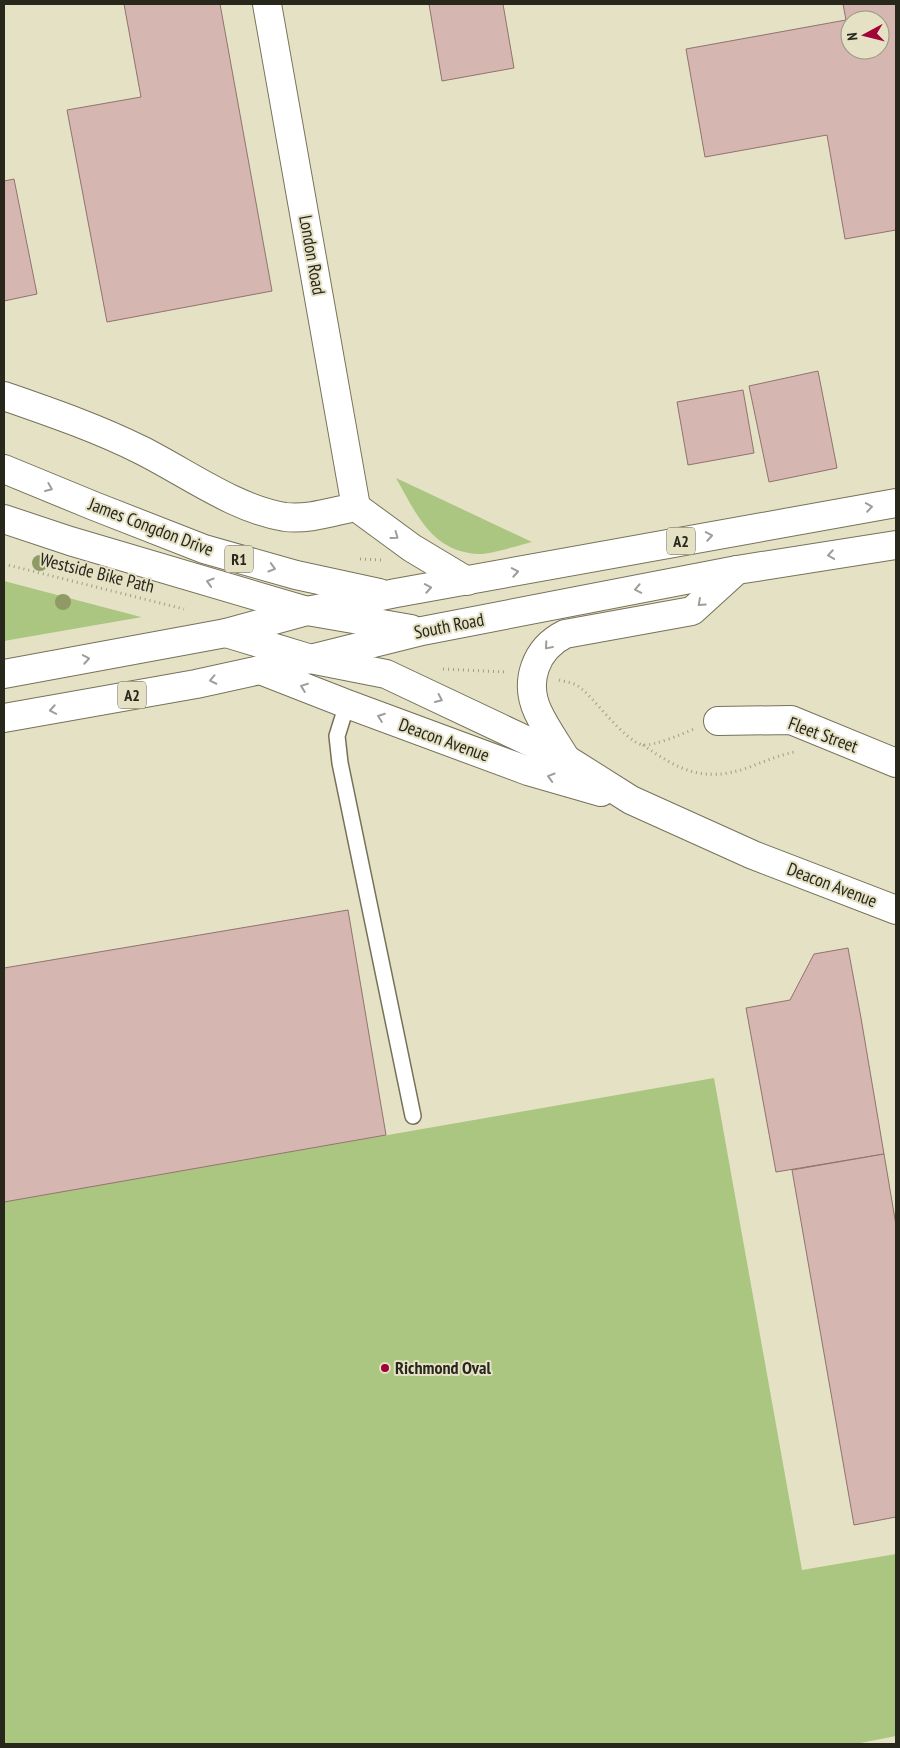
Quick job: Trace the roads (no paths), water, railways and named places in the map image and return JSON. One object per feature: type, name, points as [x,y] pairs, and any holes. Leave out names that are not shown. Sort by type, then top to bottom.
[{"type":"main road","name":"London Road","points":[[267,4],[356,507]]},
{"type":"main road","points":[[4,396],[80,423],[140,449],[228,497],[256,509],[286,517],[305,517],[356,507],[412,548],[467,581]]},
{"type":"main road","name":"James Congdon Drive","points":[[4,469],[204,549],[296,575],[389,595]]},
{"type":"main road","name":"A2","points":[[4,674],[226,633],[307,611],[389,595],[896,503]]},
{"type":"main road","name":"James Congdon Drive","points":[[4,519],[70,541],[307,611]]},
{"type":"main road","name":"South Road","points":[[4,718],[196,684],[310,659],[422,631],[737,570],[896,545]]},
{"type":"main road","points":[[566,759],[538,712],[533,693],[533,674],[538,660],[552,640],[565,634],[692,610],[737,570]]},
{"type":"main road","name":"R1","points":[[307,611],[422,631]]},
{"type":"main road","name":"Deacon Avenue","points":[[226,633],[310,659],[386,674],[566,759],[631,800],[753,855],[896,910]]},
{"type":"main road","name":"Deacon Avenue","points":[[260,670],[528,771],[631,800]]},
{"type":"main road","name":"Fleet Street","points":[[718,721],[790,720],[896,763]]},
{"type":"lane","points":[[347,704],[337,736],[340,763],[413,1116]]},
{"type":"place","name":"Richmond Oval","points":[[385,1368]]}]
